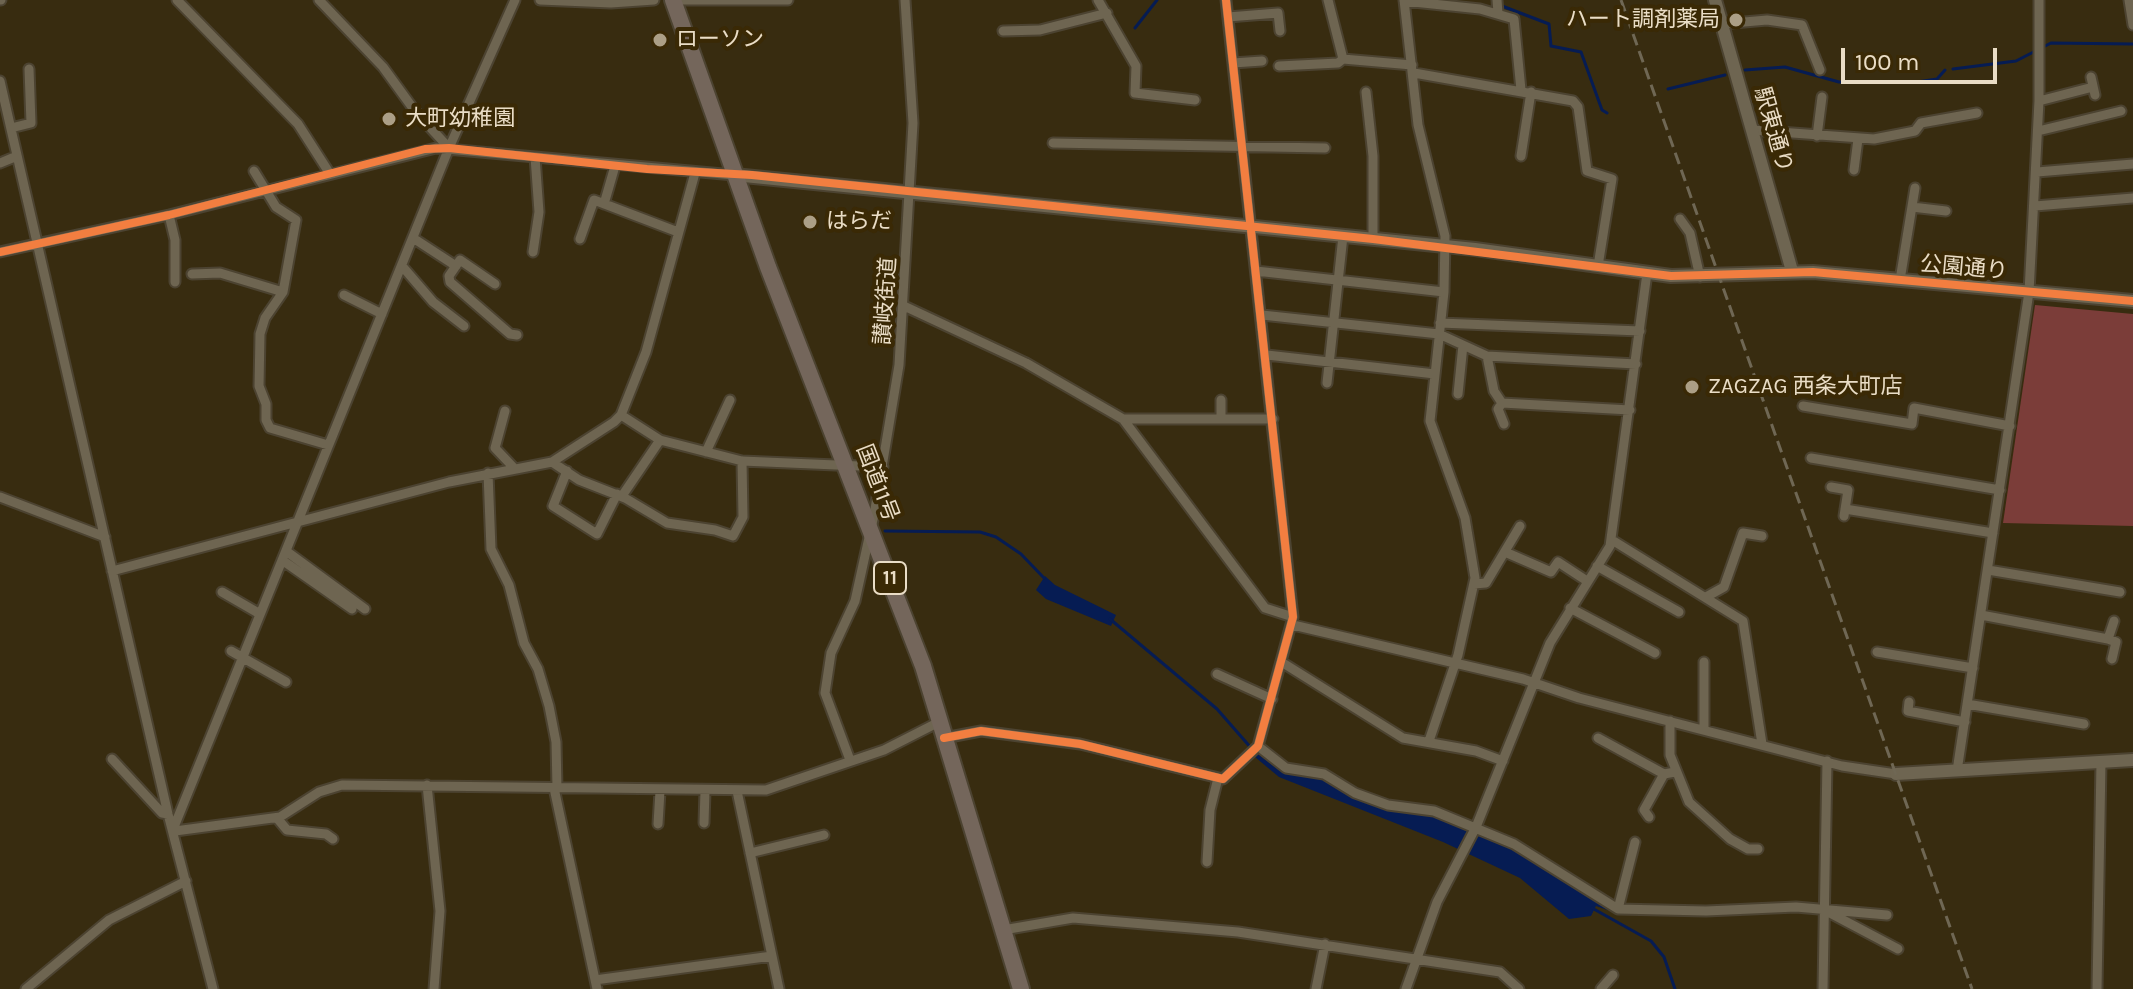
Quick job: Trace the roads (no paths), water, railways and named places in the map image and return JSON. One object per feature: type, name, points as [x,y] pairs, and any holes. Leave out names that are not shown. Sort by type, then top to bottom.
[{"type":"highway","name":"国道11号","points":[[674,0],[734,175],[923,666],[1021,989]]},
{"type":"street","points":[[177,0],[298,124],[330,174]]},
{"type":"street","points":[[319,0],[383,67],[415,111],[449,148]]},
{"type":"street","points":[[175,829],[449,148],[515,0]]},
{"type":"street","points":[[540,0],[611,3],[654,0]]},
{"type":"street","points":[[674,0],[788,0]]},
{"type":"street","name":"讃岐街道","points":[[850,760],[825,693],[831,653],[855,601],[871,530],[883,467],[904,306],[912,88],[905,0]]},
{"type":"street","points":[[1098,0],[1136,66],[1135,93],[1195,100]]},
{"type":"street","points":[[175,829],[277,818],[330,787],[427,785],[660,791],[766,790],[942,730],[981,731],[1080,744],[1226,778],[1255,750],[1293,621],[1267,355],[1226,0]]},
{"type":"street","points":[[1328,0],[1343,59]]},
{"type":"street","points":[[1497,0],[1498,12]]},
{"type":"street","name":"駅東通り","points":[[1715,0],[1792,271]]},
{"type":"street","points":[[1957,771],[2029,292],[2037,172],[2039,0]]},
{"type":"street","points":[[2129,0],[2133,24]]},
{"type":"street","points":[[1429,741],[1454,664],[1474,584],[1465,518],[1430,421],[1444,292],[1445,236],[1418,125],[1404,1],[1498,12],[1514,19],[1526,91],[1521,156]]},
{"type":"street","points":[[1003,31],[1040,30],[1107,13]]},
{"type":"street","points":[[1228,17],[1278,13],[1280,31]]},
{"type":"street","points":[[1722,24],[1767,20],[1802,25],[1820,70]]},
{"type":"street","points":[[1279,66],[1338,63],[1343,59],[1413,69],[1573,101],[1578,107],[1587,171],[1612,179],[1598,266]]},
{"type":"street","points":[[1233,63],[1262,61]]},
{"type":"street","points":[[11,128],[31,123],[29,69]]},
{"type":"street","points":[[0,81],[168,814],[175,829],[213,989]]},
{"type":"street","points":[[2039,101],[2093,86]]},
{"type":"street","points":[[1366,92],[1373,156],[1373,239]]},
{"type":"street","points":[[1817,136],[1822,97]]},
{"type":"street","points":[[2038,131],[2121,111]]},
{"type":"street","points":[[1752,130],[1858,139],[1915,131],[1921,123],[1977,113]]},
{"type":"street","points":[[1854,170],[1858,139]]},
{"type":"street","points":[[1053,143],[1242,149],[1325,148]]},
{"type":"street","points":[[0,252],[169,215],[425,149],[449,148],[734,175]]},
{"type":"street","points":[[0,163],[17,156]]},
{"type":"street","points":[[533,252],[539,212],[535,157]]},
{"type":"street","points":[[2037,172],[2133,164]]},
{"type":"street","points":[[604,204],[615,166]]},
{"type":"street","points":[[254,171],[276,207],[296,220],[283,292],[265,318],[260,334],[259,386],[266,404],[266,420],[270,428],[328,445]]},
{"type":"street","points":[[112,571],[488,473],[552,462],[621,415],[646,352],[695,173]]},
{"type":"street","name":"公園通り","points":[[734,175],[910,190],[1445,246],[1647,273],[1700,277],[1792,271],[2133,301]]},
{"type":"street","points":[[1900,280],[1915,188]]},
{"type":"street","points":[[2035,206],[2133,198]]},
{"type":"street","points":[[580,239],[594,200],[678,232]]},
{"type":"street","points":[[1912,207],[1946,211]]},
{"type":"street","points":[[169,215],[175,240],[175,282]]},
{"type":"street","points":[[1680,219],[1690,233],[1700,277]]},
{"type":"street","points":[[1327,383],[1343,236]]},
{"type":"street","points":[[413,238],[456,266]]},
{"type":"street","points":[[495,284],[460,260],[449,276],[450,282],[510,334],[517,335]]},
{"type":"street","points":[[402,266],[433,302],[464,326]]},
{"type":"street","points":[[1256,271],[1444,292]]},
{"type":"street","points":[[192,274],[220,273],[283,292]]},
{"type":"street","points":[[1406,989],[1415,958],[1462,851],[1475,829],[1533,683],[1570,608],[1612,540],[1647,273]]},
{"type":"street","points":[[344,295],[382,314]]},
{"type":"street","points":[[904,306],[1026,363],[1123,419],[1265,608],[1293,621],[1861,771],[1896,774],[2133,760]]},
{"type":"street","points":[[1262,315],[1439,334],[1487,356],[1636,364]]},
{"type":"street","points":[[1440,323],[1640,331]]},
{"type":"street","points":[[1458,394],[1463,345]]},
{"type":"street","points":[[1267,355],[1435,374]]},
{"type":"street","points":[[1487,356],[1494,391],[1502,403]]},
{"type":"street","points":[[706,452],[730,400]]},
{"type":"street","points":[[1221,400],[1221,419]]},
{"type":"street","points":[[1502,403],[1630,410]]},
{"type":"street","points":[[1502,403],[1498,409],[1504,424]]},
{"type":"street","points":[[1803,406],[1912,424],[1914,408],[2010,426]]},
{"type":"street","points":[[505,411],[495,448],[514,468]]},
{"type":"street","points":[[621,415],[660,440],[742,461],[883,467]]},
{"type":"street","points":[[1123,419],[1273,419]]},
{"type":"street","points":[[567,471],[553,506],[597,534],[619,495],[660,440]]},
{"type":"street","points":[[1811,458],[2000,490]]},
{"type":"street","points":[[552,462],[579,480],[619,495],[667,523],[715,530],[733,536],[743,517],[742,461]]},
{"type":"street","points":[[488,473],[491,549],[509,585],[524,643],[538,669],[549,706],[556,742],[556,788],[596,984],[772,956]]},
{"type":"street","points":[[1831,487],[1848,490],[1844,512],[1993,533]]},
{"type":"street","points":[[0,497],[105,537]]},
{"type":"street","points":[[1474,584],[1486,583],[1520,526]]},
{"type":"street","points":[[1706,597],[1724,587],[1743,533],[1762,536]]},
{"type":"street","points":[[1612,540],[1743,621],[1762,744]]},
{"type":"street","points":[[1505,552],[1551,572],[1558,562],[1587,581]]},
{"type":"street","points":[[284,556],[365,609]]},
{"type":"street","points":[[284,556],[352,609]]},
{"type":"street","points":[[1597,566],[1679,612]]},
{"type":"street","points":[[1988,570],[2120,592]]},
{"type":"street","points":[[222,592],[260,614]]},
{"type":"street","points":[[1570,608],[1655,653]]},
{"type":"street","points":[[1981,615],[2108,639],[2116,642],[2112,659]]},
{"type":"street","points":[[2108,639],[2114,621]]},
{"type":"street","points":[[231,651],[286,682]]},
{"type":"street","points":[[1877,652],[1973,668]]},
{"type":"street","points":[[1704,662],[1704,729]]},
{"type":"street","points":[[1283,663],[1403,738],[1429,741],[1503,761]]},
{"type":"street","points":[[1217,674],[1272,699]]},
{"type":"street","points":[[1909,702],[1908,711],[1965,722]]},
{"type":"street","points":[[1967,704],[2084,724]]},
{"type":"street","points":[[1670,721],[1668,741],[1675,772],[1697,812],[1730,839],[1748,849],[1758,849]]},
{"type":"street","points":[[1598,738],[1664,774],[1675,772]]},
{"type":"street","points":[[1255,750],[1286,768],[1324,774],[1372,799],[1422,807],[1529,852],[1618,909],[1824,909],[1887,915]]},
{"type":"street","points":[[112,759],[162,813],[168,814]]},
{"type":"street","points":[[1823,989],[1827,761]]},
{"type":"street","points":[[2097,989],[2101,762]]},
{"type":"street","points":[[1649,817],[1644,810],[1664,774]]},
{"type":"street","points":[[1207,862],[1208,829],[1218,778]]},
{"type":"street","points":[[427,785],[440,911],[434,989]]},
{"type":"street","points":[[658,824],[660,791]]},
{"type":"street","points":[[704,823],[705,791]]},
{"type":"street","points":[[737,791],[779,989]]},
{"type":"street","points":[[277,818],[287,830],[326,834],[333,839]]},
{"type":"street","points":[[750,853],[824,835]]},
{"type":"street","points":[[1618,909],[1635,842]]},
{"type":"street","points":[[26,989],[109,920],[186,881]]},
{"type":"street","points":[[1824,909],[1898,949]]},
{"type":"street","points":[[1003,930],[1073,918],[1238,932],[1500,972],[1519,989]]},
{"type":"street","points":[[1316,989],[1325,944]]},
{"type":"street","points":[[1601,989],[1613,975]]},
{"type":"water","points":[[1045,576],[1055,585],[1116,615],[1111,626],[1046,599],[1036,590]]},
{"type":"water","points":[[1259,755],[1283,773],[1326,780],[1373,805],[1426,814],[1512,848],[1610,911],[1596,906],[1591,916],[1569,919],[1520,878],[1443,842],[1279,777],[1255,757]]},
{"type":"waterway","points":[[1135,28],[1157,0]]},
{"type":"waterway","points":[[1502,6],[1549,24],[1551,46],[1581,52],[1602,110],[1607,113]]},
{"type":"waterway","points":[[1953,69],[2016,61],[2051,43],[2133,44]]},
{"type":"waterway","points":[[1745,70],[1785,67],[1839,82],[1917,82],[1937,79],[1945,70]]},
{"type":"waterway","points":[[1668,89],[1725,75]]},
{"type":"waterway","points":[[885,531],[980,532],[996,537],[1021,554],[1044,578]]},
{"type":"waterway","points":[[1110,619],[1217,709],[1259,757]]},
{"type":"waterway","points":[[1592,908],[1651,941],[1664,957],[1675,989]]},
{"type":"railway","points":[[1621,0],[1972,989]]},
{"type":"place","name":"ハート調剤薬局","points":[[1736,20]]},
{"type":"place","name":"ローソン","points":[[660,40]]},
{"type":"place","name":"大町幼稚園","points":[[389,119]]},
{"type":"place","name":"はらだ","points":[[810,222]]},
{"type":"place","name":"ZAGZAG 西条大町店","points":[[1692,387]]}]
